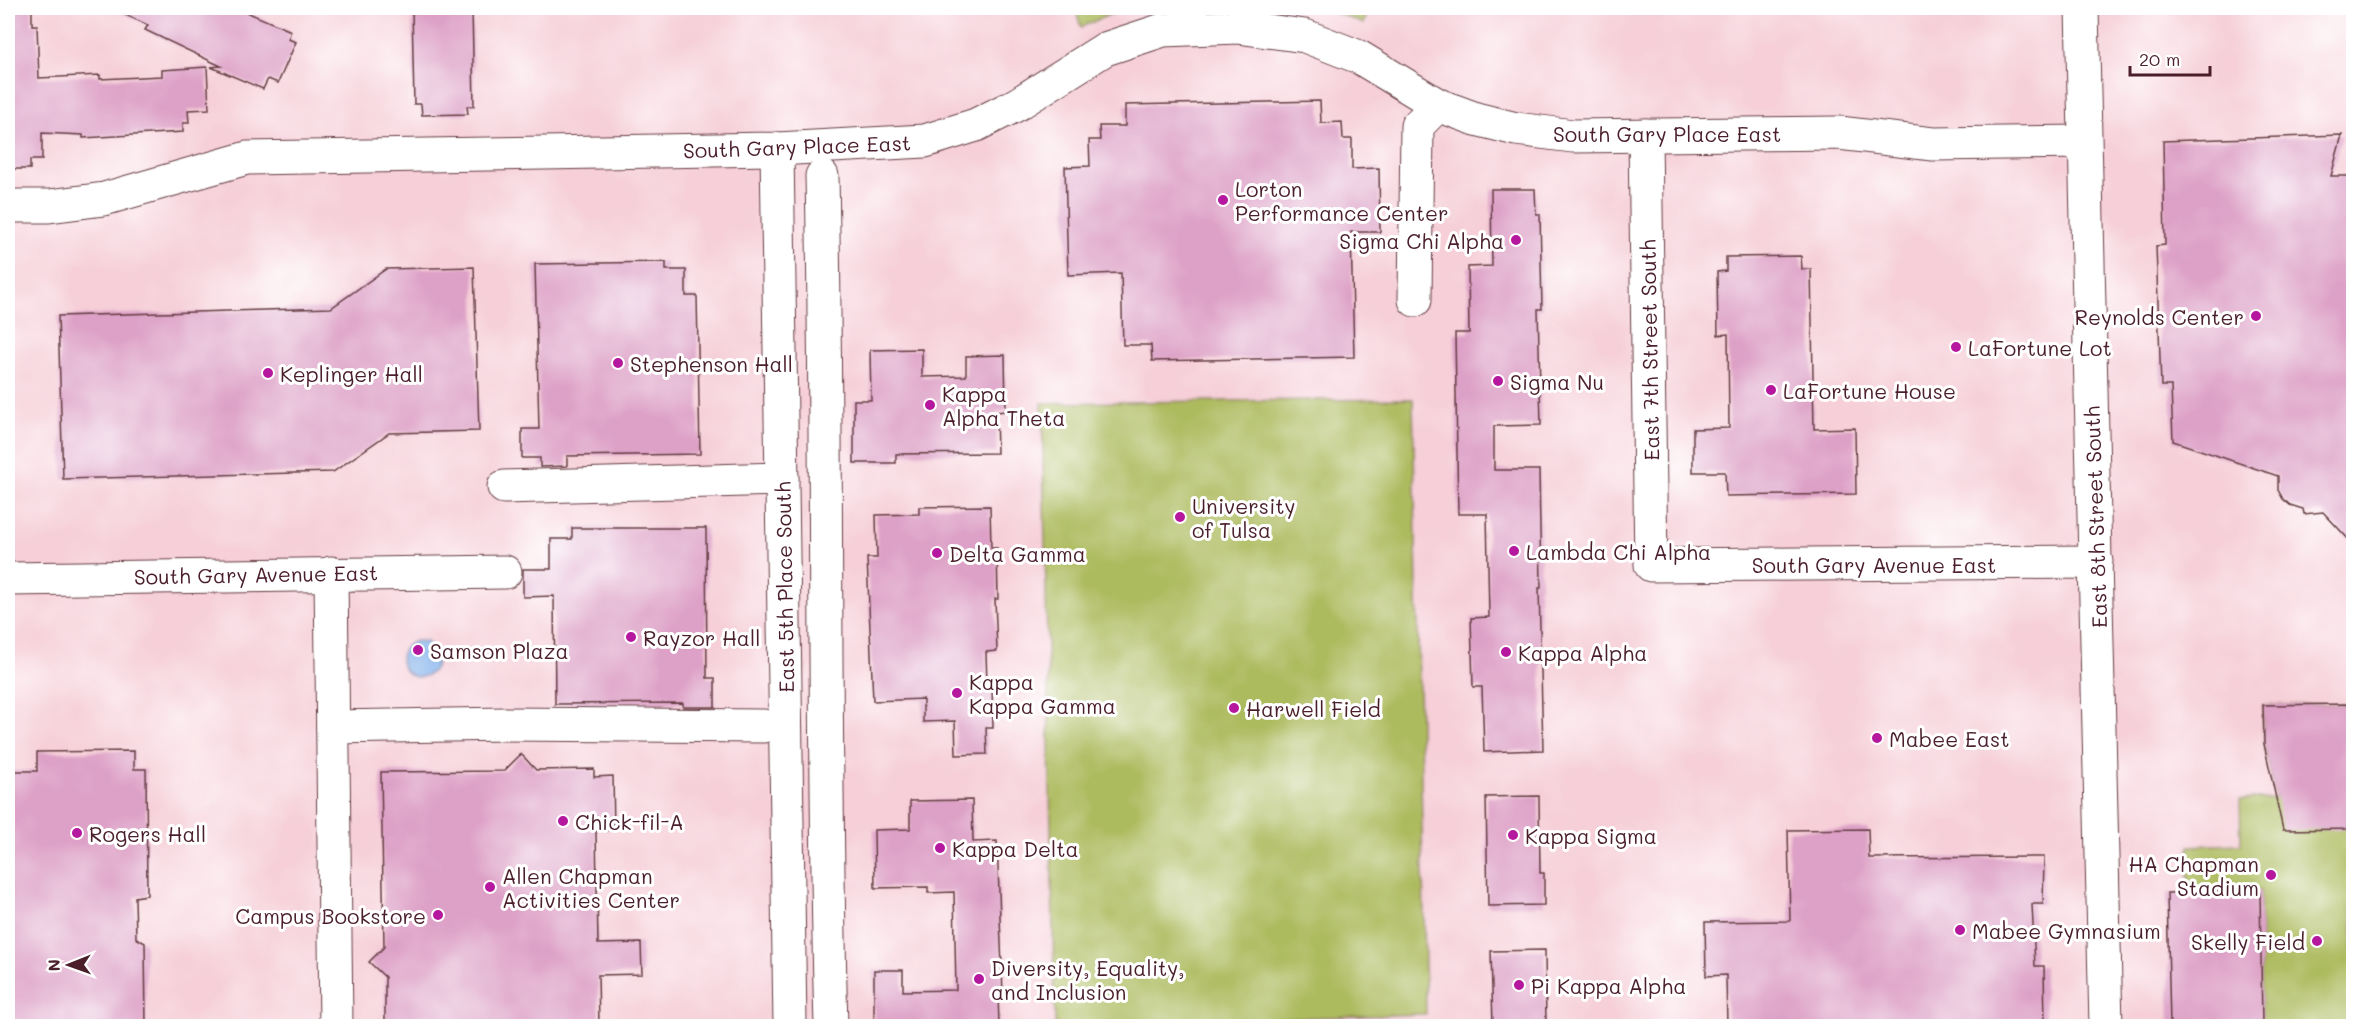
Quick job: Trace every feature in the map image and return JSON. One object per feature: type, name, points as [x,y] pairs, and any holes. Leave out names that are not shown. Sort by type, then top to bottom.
[{"type":"street","name":"East 8th Street South","points":[[2082,8],[2106,1026]]},
{"type":"street","name":"South Gary Place East","points":[[8,206],[49,206],[104,199],[247,158],[777,148],[926,141],[976,125],[1016,105],[1105,49],[1163,30],[1238,27],[1305,36],[1359,57],[1438,105],[1476,119],[1545,134],[1839,133],[1933,144],[2084,142]]},
{"type":"street","points":[[1415,300],[1417,126],[1438,105]]},
{"type":"street","name":"East 7th Street South","points":[[1645,135],[1651,565]]},
{"type":"street","name":"East 5th Place South","points":[[777,148],[790,1026]]},
{"type":"street","name":"East 5th Place South","points":[[822,176],[825,704],[831,1026]]},
{"type":"street","points":[[504,487],[782,479]]},
{"type":"street","name":"South Gary Avenue East","points":[[1651,565],[2096,562]]},
{"type":"street","name":"South Gary Avenue East","points":[[8,579],[505,572]]},
{"type":"street","points":[[331,573],[336,1026]]},
{"type":"street","points":[[333,727],[506,724],[763,726]]},
{"type":"shaded area","name":"University of Tulsa","points":[[8,8],[2353,8],[2353,1026],[8,1026]]},
{"type":"green space","points":[[1075,8],[1125,8],[1081,27]]},
{"type":"green space","points":[[1324,8],[1368,8],[1364,24]]},
{"type":"green space","name":"Harwell Field","points":[[1413,399],[1426,1014],[1055,1025],[1042,403]]},
{"type":"green space","name":"HA Chapman Stadium","points":[[2353,704],[2353,1026],[2262,1026],[2260,891],[2188,892],[2189,846],[2241,844],[2240,800],[2276,798],[2264,744],[2263,705]]},
{"type":"water","points":[[419,641],[432,646],[437,659],[432,672],[419,677],[406,672],[401,659],[406,646]]},
{"type":"building","points":[[8,8],[32,8],[32,25],[37,25],[39,78],[100,75],[100,79],[162,76],[162,70],[207,67],[209,109],[188,110],[189,123],[183,123],[183,132],[83,138],[83,135],[42,133],[42,160],[30,160],[30,169],[8,169]]},
{"type":"building","points":[[110,8],[237,8],[291,31],[288,39],[296,42],[278,83],[268,79],[263,89],[211,67],[221,66],[145,30],[148,25]]},
{"type":"building","points":[[412,8],[472,8],[474,106],[467,106],[468,114],[422,115],[421,104],[414,104]]},
{"type":"building","name":"Lorton Performance Center","points":[[1320,101],[1321,123],[1342,122],[1343,139],[1352,139],[1352,169],[1379,168],[1380,232],[1351,232],[1354,357],[1152,361],[1151,345],[1123,345],[1121,273],[1068,275],[1065,167],[1090,166],[1089,140],[1100,140],[1099,126],[1125,126],[1125,105]]},
{"type":"building","name":"Reynolds Center","points":[[2342,135],[2331,176],[2354,176],[2354,545],[2323,512],[2304,514],[2303,509],[2290,505],[2283,499],[2278,490],[2278,476],[2173,441],[2171,386],[2161,386],[2156,246],[2165,245],[2163,141]]},
{"type":"building","points":[[1491,189],[1535,189],[1536,214],[1540,214],[1542,309],[1538,309],[1541,425],[1494,426],[1494,470],[1539,470],[1543,750],[1484,752],[1482,687],[1473,687],[1471,618],[1489,617],[1487,514],[1458,514],[1455,333],[1469,333],[1468,267],[1492,266]]},
{"type":"building","name":"LaFortune House","points":[[1801,256],[1802,269],[1811,269],[1814,429],[1855,428],[1856,494],[1726,496],[1725,472],[1693,472],[1693,429],[1729,428],[1728,334],[1718,335],[1717,272],[1726,271],[1726,257]]},
{"type":"building","name":"Stephenson Hall","points":[[666,262],[666,270],[686,270],[686,296],[697,296],[700,454],[567,456],[567,466],[540,467],[540,458],[522,458],[522,429],[539,429],[535,264]]},
{"type":"building","name":"Keplinger Hall","points":[[474,267],[479,431],[389,433],[333,472],[63,479],[58,316],[331,308],[386,269]]},
{"type":"building","name":"Kappa Alpha Theta","points":[[922,349],[922,377],[966,376],[966,356],[1005,355],[1006,411],[996,412],[997,453],[896,454],[896,463],[854,463],[854,400],[871,400],[870,350]]},
{"type":"building","points":[[990,506],[991,548],[997,548],[998,599],[995,599],[997,651],[986,652],[987,684],[992,686],[993,728],[986,728],[987,754],[956,755],[955,721],[923,722],[923,699],[873,701],[867,558],[877,558],[876,515],[919,514],[919,507]]},
{"type":"building","name":"Rayzor Hall","points":[[572,528],[706,528],[707,678],[715,678],[715,707],[683,707],[683,703],[555,704],[554,596],[523,597],[523,569],[551,569],[551,539],[572,539]]},
{"type":"building","points":[[2354,704],[2354,829],[2283,830],[2264,744],[2263,705]]},
{"type":"building","name":"Rogers Hall","points":[[134,751],[134,769],[146,769],[147,895],[135,897],[136,938],[145,943],[146,1026],[10,1026],[8,771],[37,771],[37,752]]},
{"type":"building","name":"Allen Chapman Activities Center","points":[[521,754],[536,770],[594,769],[594,777],[613,776],[614,830],[596,830],[598,944],[641,943],[642,974],[598,975],[599,1026],[385,1026],[385,977],[369,962],[384,947],[381,772],[504,771]]},
{"type":"building","name":"Kappa Sigma","points":[[1539,796],[1540,873],[1544,873],[1544,905],[1488,906],[1486,797]]},
{"type":"building","points":[[972,800],[973,842],[997,841],[1003,994],[998,994],[999,1026],[874,1026],[874,970],[903,970],[903,991],[956,990],[954,892],[928,893],[928,887],[875,888],[874,830],[910,829],[910,801]]},
{"type":"building","name":"Mabee Gymnasium","points":[[1868,829],[1869,858],[2044,857],[2043,904],[2032,904],[2035,966],[2044,966],[2045,1026],[1727,1026],[1726,975],[1706,976],[1705,922],[1790,921],[1788,830]]},
{"type":"building","points":[[2260,891],[2262,1026],[2170,1026],[2167,893]]},
{"type":"building","name":"Pi Kappa Alpha","points":[[1545,950],[1546,1026],[1493,1026],[1491,951]]},
{"type":"place","name":"Lorton Performance Center","points":[[1223,200]]},
{"type":"place","name":"Sigma Chi Alpha","points":[[1516,240]]},
{"type":"place","name":"Reynolds Center","points":[[2256,316]]},
{"type":"place","name":"LaFortune Lot","points":[[1956,347]]},
{"type":"place","name":"Stephenson Hall","points":[[618,363]]},
{"type":"place","name":"Keplinger Hall","points":[[268,373]]},
{"type":"place","name":"Sigma Nu","points":[[1498,381]]},
{"type":"place","name":"LaFortune House","points":[[1771,390]]},
{"type":"place","name":"Kappa Alpha Theta","points":[[930,405]]},
{"type":"place","name":"University of Tulsa","points":[[1180,517]]},
{"type":"place","name":"Lambda Chi Alpha","points":[[1514,551]]},
{"type":"place","name":"Delta Gamma","points":[[937,553]]},
{"type":"place","name":"Rayzor Hall","points":[[631,637]]},
{"type":"place","name":"Samson Plaza","points":[[418,650]]},
{"type":"place","name":"Kappa Alpha","points":[[1506,652]]},
{"type":"place","name":"Kappa Kappa Gamma","points":[[957,693]]},
{"type":"place","name":"Harwell Field","points":[[1234,708]]},
{"type":"place","name":"Mabee East","points":[[1877,738]]},
{"type":"place","name":"Chick-fil-A","points":[[563,821]]},
{"type":"place","name":"Rogers Hall","points":[[77,833]]},
{"type":"place","name":"Kappa Sigma","points":[[1513,835]]},
{"type":"place","name":"Kappa Delta","points":[[940,848]]},
{"type":"place","name":"HA Chapman Stadium","points":[[2271,875]]},
{"type":"place","name":"Allen Chapman Activities Center","points":[[490,887]]},
{"type":"place","name":"Campus Bookstore","points":[[438,915]]},
{"type":"place","name":"Mabee Gymnasium","points":[[1960,930]]},
{"type":"place","name":"Skelly Field","points":[[2317,941]]},
{"type":"place","name":"Diversity, Equality, and Inclusion","points":[[979,979]]},
{"type":"place","name":"Pi Kappa Alpha","points":[[1519,985]]}]
